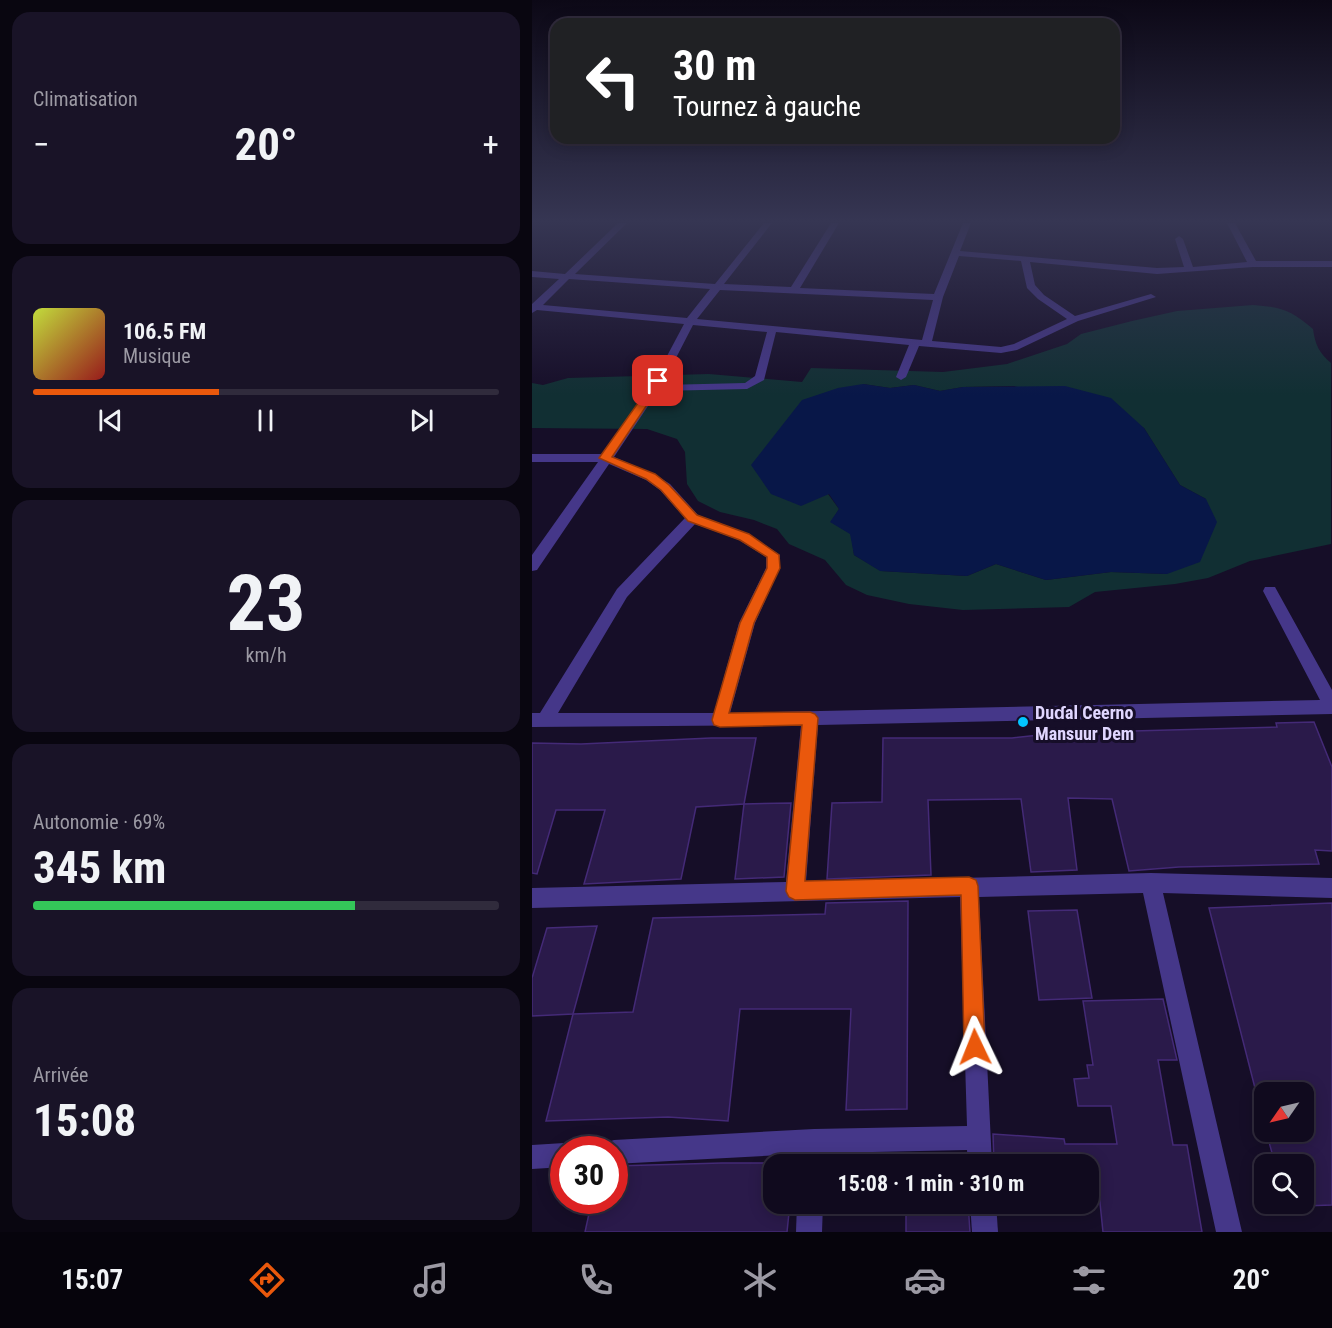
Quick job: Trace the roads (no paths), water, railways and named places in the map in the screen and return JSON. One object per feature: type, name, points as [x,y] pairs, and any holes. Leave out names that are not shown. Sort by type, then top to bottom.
[{"type":"street","points":[[533,308],[561,280]]},
{"type":"street","points":[[635,280],[938,297]]},
{"type":"street","points":[[532,566],[655,388],[690,321],[723,280]]},
{"type":"street","points":[[794,290],[800,280]]},
{"type":"street","points":[[901,377],[920,343],[945,280]]},
{"type":"street","points":[[1029,280],[1030,286],[1041,297],[1074,319]]},
{"type":"street","points":[[533,308],[1010,349],[1074,319],[1151,297]]},
{"type":"street","points":[[655,388],[747,386],[755,383],[760,378],[772,330]]},
{"type":"street","points":[[532,458],[605,458],[650,477],[665,487],[693,518],[744,537],[773,555],[773,568],[747,623],[720,720]]},
{"type":"street","points":[[539,720],[622,593],[693,518]]},
{"type":"street","points":[[539,720],[720,720],[1332,706],[1270,591]]},
{"type":"street","points":[[795,891],[810,718]]},
{"type":"street","points":[[532,898],[1151,883],[1332,888]]},
{"type":"street","points":[[1151,883],[1229,1232]]},
{"type":"street","points":[[969,886],[979,1154]]},
{"type":"street","points":[[628,1152],[813,1152],[978,1138]]},
{"type":"street","points":[[532,1156],[550,1155]]},
{"type":"street","points":[[809,1232],[810,1214]]},
{"type":"street","points":[[984,1214],[985,1232]]},
{"type":"place","name":"Duɗal Ceerno Mansuur Dem","points":[[1023,722]]}]
